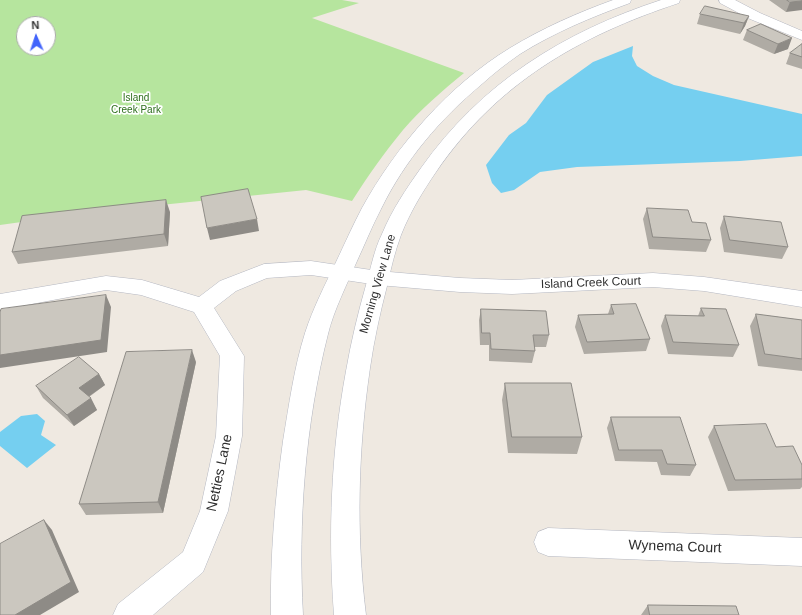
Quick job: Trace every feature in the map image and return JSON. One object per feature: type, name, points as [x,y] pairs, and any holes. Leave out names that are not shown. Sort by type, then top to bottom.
[{"type":"street","points":[[287,615],[286,587],[288,496],[302,397],[317,332],[371,208],[390,176],[410,147],[451,102],[494,65],[522,47],[562,25],[625,0]]},
{"type":"street","name":"Morning View Lane","points":[[350,615],[345,500],[353,400],[363,334],[387,244],[411,196],[431,164],[450,140],[471,116],[514,78],[561,48],[608,24],[674,0]]},
{"type":"street","points":[[725,0],[755,16],[802,36]]},
{"type":"street","points":[[0,302],[106,283],[142,288],[202,306],[228,286],[264,271],[311,268],[341,274]]},
{"type":"street","name":"Island Creek Court","points":[[341,274],[460,285],[512,287],[653,280],[757,290],[802,299]]},
{"type":"street","name":"Netties Lane","points":[[129,615],[193,562],[214,511],[229,436],[232,356],[202,306]]},
{"type":"street","name":"Wynema Court","points":[[548,542],[802,552]]},
{"type":"green space","name":"Island Creek Park","points":[[0,0],[342,0],[359,3],[312,18],[464,73],[432,100],[403,130],[376,165],[352,201],[306,190],[93,212],[0,225]]},
{"type":"water","points":[[633,46],[632,56],[637,66],[653,76],[674,85],[802,114],[802,156],[740,161],[577,167],[540,172],[514,190],[501,193],[492,183],[486,165],[509,135],[526,123],[547,95],[593,62]]},
{"type":"water","points":[[37,414],[45,421],[41,435],[56,445],[27,468],[0,446],[0,432],[21,416]]},
{"type":"building","points":[[787,0],[802,0],[802,1],[790,2]]},
{"type":"building","points":[[705,6],[749,16],[744,23],[700,14]]},
{"type":"building","points":[[761,24],[792,38],[778,44],[747,30]]},
{"type":"building","points":[[802,44],[802,57],[790,53]]},
{"type":"building","points":[[248,189],[257,219],[207,228],[201,197]]},
{"type":"building","points":[[166,200],[164,234],[12,252],[22,216]]},
{"type":"building","points":[[647,208],[688,210],[692,222],[706,223],[711,240],[653,237]]},
{"type":"building","points":[[724,216],[781,222],[788,247],[730,240]]},
{"type":"building","points":[[106,295],[101,340],[0,355],[1,309]]},
{"type":"building","points":[[636,304],[650,339],[587,342],[578,315],[614,314],[611,305]]},
{"type":"building","points":[[701,308],[726,309],[739,345],[673,342],[665,315],[704,316]]},
{"type":"building","points":[[481,309],[546,311],[549,335],[533,335],[535,351],[491,349],[490,333],[482,333]]},
{"type":"building","points":[[756,314],[802,320],[802,359],[765,354]]},
{"type":"building","points":[[192,350],[158,502],[79,504],[126,352]]},
{"type":"building","points":[[79,357],[99,374],[79,388],[91,398],[67,415],[36,386]]},
{"type":"building","points":[[505,383],[571,383],[582,437],[512,437]]},
{"type":"building","points":[[611,417],[680,417],[696,465],[667,464],[662,450],[619,450]]},
{"type":"building","points":[[766,424],[776,447],[793,446],[802,465],[802,479],[735,480],[714,426]]},
{"type":"building","points":[[44,520],[71,582],[15,615],[0,615],[0,544]]},
{"type":"building","points":[[648,605],[736,606],[739,615],[650,615]]}]
